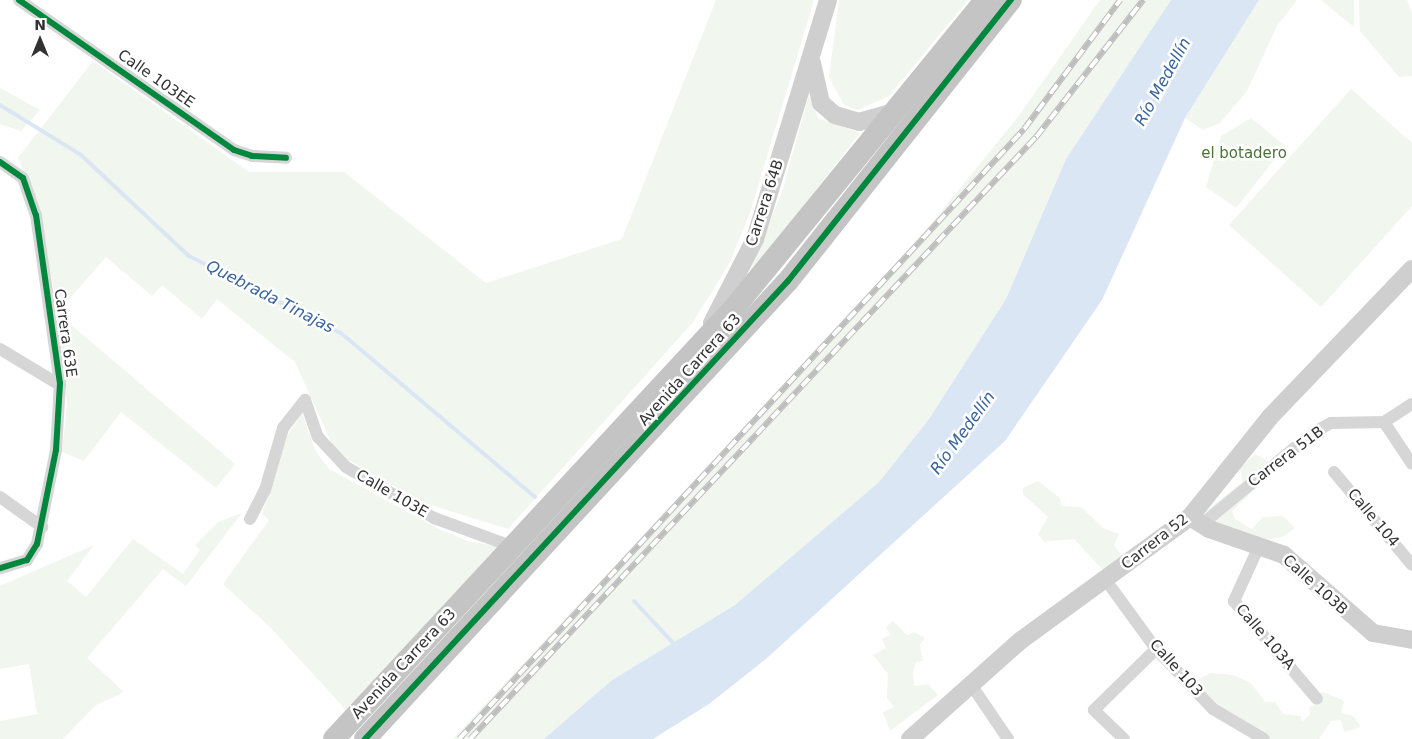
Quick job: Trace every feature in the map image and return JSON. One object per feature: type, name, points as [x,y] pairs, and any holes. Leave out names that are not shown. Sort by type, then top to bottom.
[{"type":"highway","name":"Avenida Carrera 63","points":[[334,739],[698,348],[770,267],[890,113],[985,0]]},
{"type":"highway","name":"Avenida Carrera 63","points":[[365,739],[788,281],[1012,0]]},
{"type":"main road","name":"Carrera 64B","points":[[698,348],[755,239],[828,0]]},
{"type":"main road","name":"Carrera 64B","points":[[813,50],[813,78],[827,110],[859,122],[890,113]]},
{"type":"main road","name":"Carrera 52","points":[[910,739],[972,686],[1020,640],[1105,579],[1195,520],[1270,418],[1412,269]]},
{"type":"main road","name":"Calle 103B","points":[[1195,520],[1284,555],[1373,633],[1412,640]]},
{"type":"street","name":"Calle 103EE","points":[[19,0],[234,150],[252,156],[286,158]]},
{"type":"street","name":"Carrera 63E","points":[[0,162],[16,170],[36,215],[60,386],[56,450],[42,527],[27,560],[0,568]]},
{"type":"street","points":[[0,349],[60,386]]},
{"type":"street","name":"Calle 103E","points":[[250,519],[265,490],[283,428],[305,400],[318,437],[346,467],[434,518],[514,546]]},
{"type":"street","points":[[1412,404],[1384,422],[1412,464]]},
{"type":"street","name":"Carrera 51B","points":[[1195,520],[1314,432],[1331,423],[1384,422]]},
{"type":"street","points":[[1402,451],[1412,442]]},
{"type":"street","name":"Calle 104","points":[[1334,472],[1412,565]]},
{"type":"street","points":[[0,497],[42,527]]},
{"type":"street","name":"Calle 103A","points":[[1260,544],[1234,601],[1317,699]]},
{"type":"street","name":"Calle 103","points":[[1105,579],[1156,648],[1213,709],[1264,739]]},
{"type":"street","points":[[1124,739],[1094,710],[1156,648]]},
{"type":"street","points":[[972,686],[1008,739]]},
{"type":"green space","points":[[716,0],[814,0],[750,213],[729,264],[693,322],[508,529],[424,503],[336,453],[295,362],[217,299],[202,319],[162,285],[152,296],[106,257],[57,313],[41,212],[18,158],[93,61],[249,172],[344,172],[486,283],[622,239]]},
{"type":"green space","points":[[839,0],[968,0],[889,96],[858,110],[844,105],[829,77]]},
{"type":"green space","points":[[1100,0],[1171,0],[1066,159],[1006,299],[929,419],[879,482],[735,605],[612,680],[544,739],[453,739],[913,246],[1018,117]]},
{"type":"green space","points":[[1259,0],[1297,0],[1277,26],[1247,91],[1220,123],[1203,130],[1185,118]]},
{"type":"green space","points":[[1321,0],[1354,0],[1354,27]]},
{"type":"green space","points":[[1359,0],[1407,0],[1412,13],[1412,76],[1399,77],[1360,31]]},
{"type":"green space","points":[[0,88],[40,110],[21,131],[0,124]]},
{"type":"green space","points":[[1351,89],[1412,143],[1412,206],[1321,307],[1229,225]]},
{"type":"green space","points":[[809,95],[818,118],[860,133],[747,278],[782,192]]},
{"type":"green space","name":"el botadero","points":[[1251,118],[1285,146],[1236,208],[1206,187],[1221,136]]},
{"type":"green space","points":[[57,313],[235,464],[216,488],[121,412],[84,461],[62,452],[67,405]]},
{"type":"green space","points":[[302,413],[315,450],[329,469],[437,528],[470,542],[498,546],[347,711],[270,627],[223,584],[269,520],[262,514],[284,441]]},
{"type":"green space","points":[[1255,454],[1268,461],[1269,476],[1232,511],[1235,519],[1252,529],[1263,517],[1283,516],[1295,528],[1282,537],[1267,540],[1215,526],[1206,511],[1243,482],[1240,468]]},
{"type":"green space","points":[[1038,481],[1060,498],[1061,506],[1081,507],[1103,528],[1119,534],[1114,545],[1122,556],[1103,570],[1074,539],[1044,542],[1038,534],[1048,517],[1023,494],[1023,488]]},
{"type":"green space","points":[[242,513],[186,586],[163,569],[87,658],[124,692],[96,705],[63,739],[0,739],[0,721],[37,714],[29,664],[0,669],[0,586],[94,545],[67,581],[86,597],[133,539],[183,574],[200,550],[195,545],[218,522]]},
{"type":"green space","points":[[893,621],[907,635],[914,632],[925,638],[920,645],[923,661],[916,662],[913,672],[914,686],[928,684],[938,695],[890,731],[883,712],[894,707],[887,698],[888,674],[873,655],[886,648],[882,639],[890,635],[886,627]]},
{"type":"green space","points":[[1210,673],[1233,675],[1251,683],[1265,702],[1275,702],[1283,714],[1301,716],[1302,722],[1310,714],[1309,708],[1320,702],[1320,692],[1326,693],[1344,702],[1341,713],[1353,716],[1361,727],[1344,732],[1341,720],[1331,721],[1319,739],[1258,739],[1209,709],[1194,682]]},
{"type":"water","name":"Río Medellín","points":[[1171,0],[1259,0],[1185,118],[1102,300],[1005,441],[766,659],[709,704],[653,739],[544,739],[612,680],[735,605],[879,482],[929,419],[1006,299],[1066,159]]},
{"type":"waterway","name":"Quebrada Tinajas","points":[[0,105],[81,155],[189,256],[341,333],[535,497]]},
{"type":"waterway","name":"Quebrada Tinajas","points":[[634,601],[675,645]]},
{"type":"railway","points":[[459,739],[1024,129],[1120,0]]},
{"type":"railway","points":[[470,739],[1036,137],[1143,0]]},
{"type":"cycle path","points":[[19,0],[234,150],[252,156],[286,158]]},
{"type":"cycle path","points":[[365,739],[788,281],[1011,0]]},
{"type":"cycle path","points":[[0,162],[23,178],[36,215],[60,383],[56,450],[37,544],[27,560],[0,568]]}]
